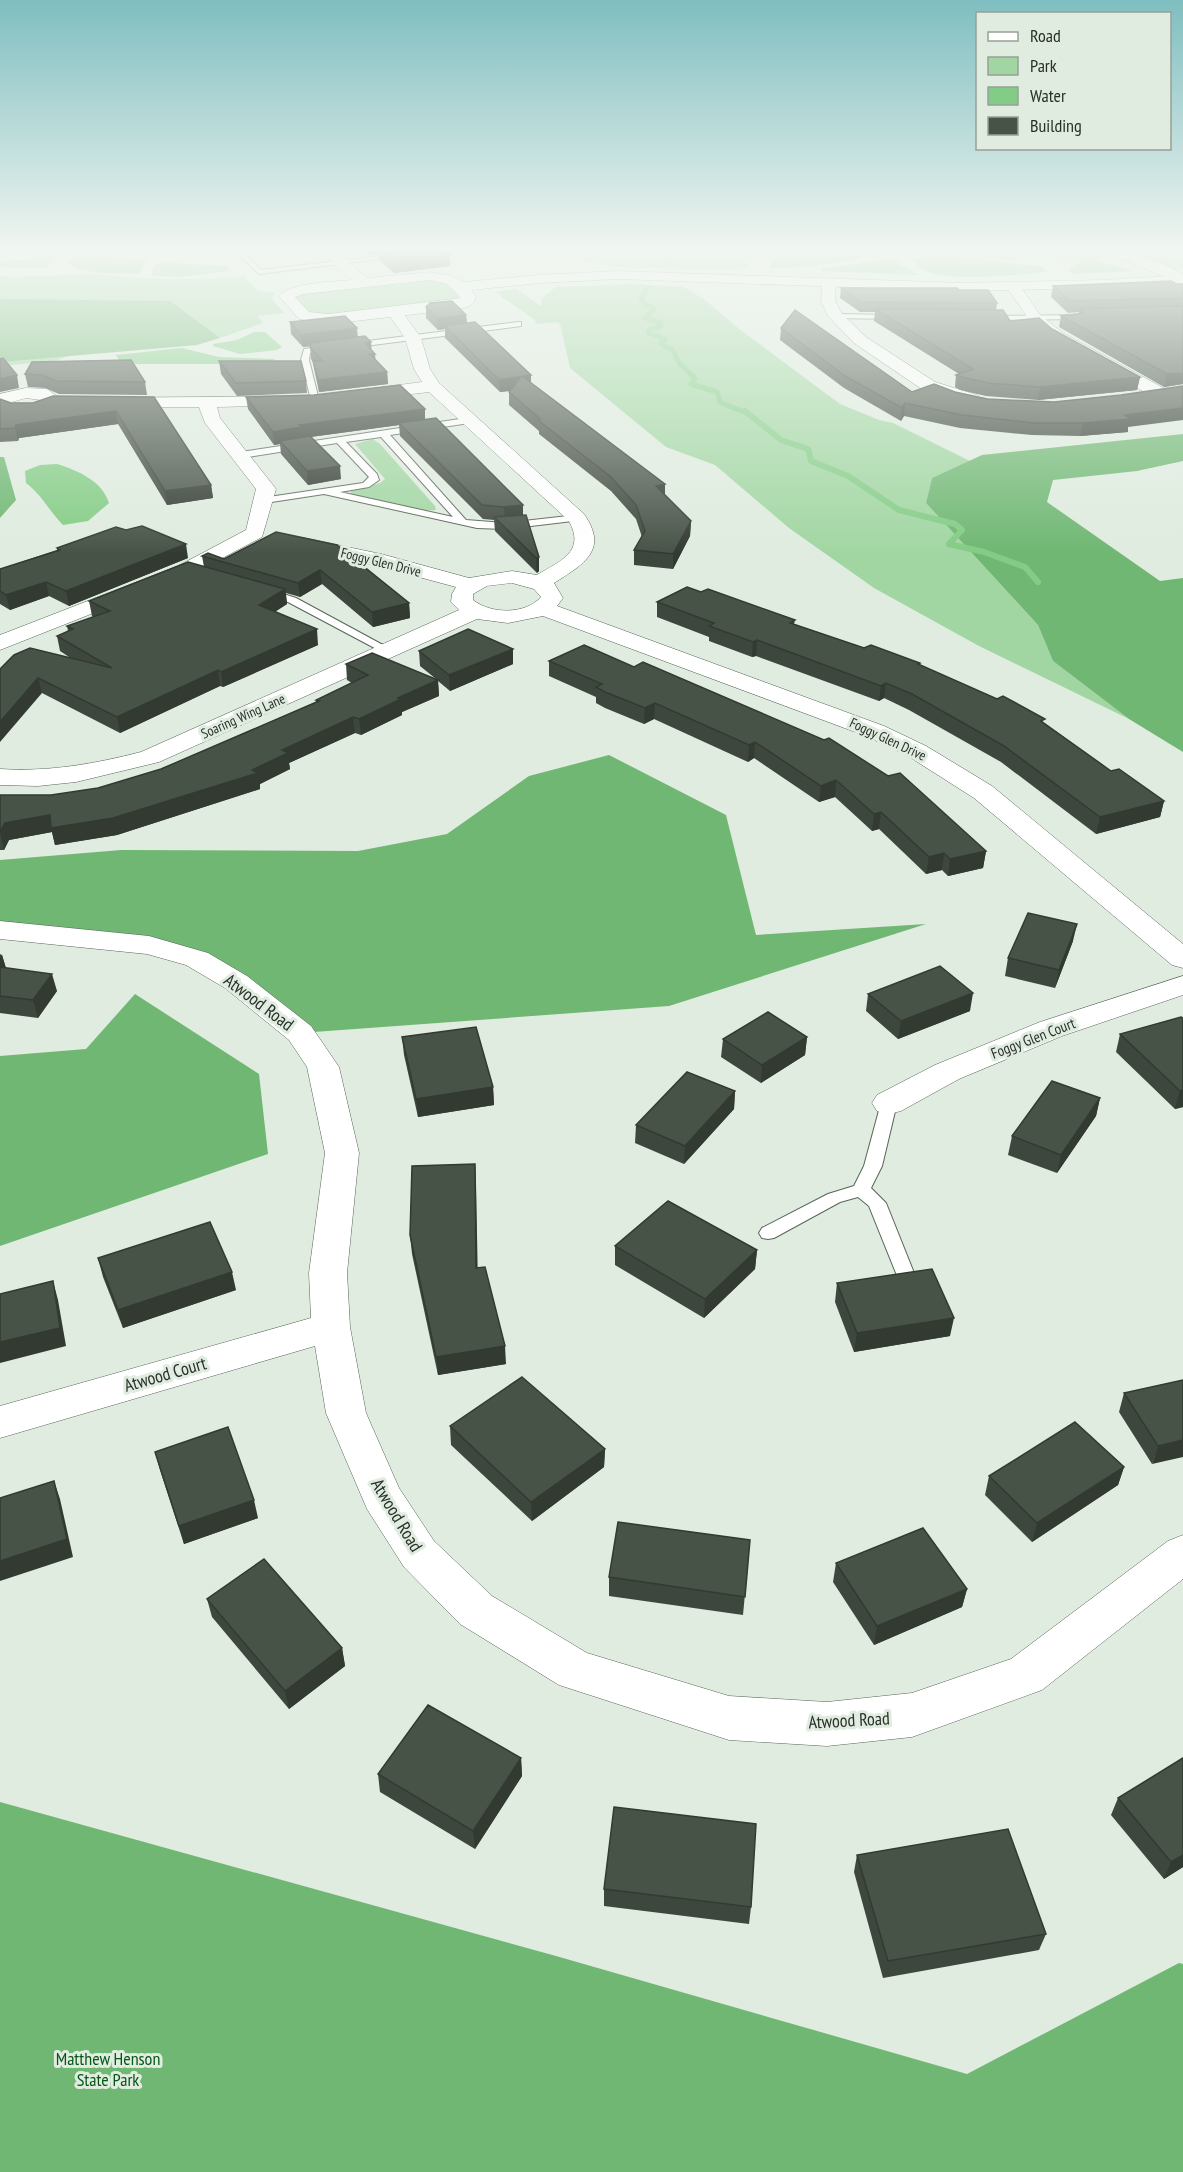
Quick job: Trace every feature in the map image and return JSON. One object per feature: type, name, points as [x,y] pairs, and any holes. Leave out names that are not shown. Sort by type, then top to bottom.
[{"type":"street","points":[[417,351],[422,369],[433,386],[578,518],[585,532],[585,546],[574,561],[539,583]]},
{"type":"street","points":[[877,351],[929,386],[961,397],[991,403]]},
{"type":"street","points":[[1085,351],[1161,394]]},
{"type":"street","points":[[349,397],[433,386]]},
{"type":"street","points":[[1128,398],[1183,391]]},
{"type":"street","points":[[96,402],[207,403],[321,399]]},
{"type":"street","points":[[0,643],[193,572],[255,533],[266,489],[211,419],[207,403]]},
{"type":"street","name":"Foggy Glen Drive","points":[[255,533],[381,560],[471,585]]},
{"type":"street","points":[[512,578],[539,583],[547,587],[552,598],[542,608],[517,616],[475,611],[466,607],[462,602],[461,596],[471,585],[482,581],[512,578]]},
{"type":"street","name":"Foggy Glen Drive","points":[[542,608],[875,731],[917,751],[983,792],[1183,959]]},
{"type":"street","name":"Soaring Wing Lane","points":[[0,777],[45,778],[101,771],[150,757],[475,611]]},
{"type":"street","name":"Atwood Road","points":[[0,930],[148,945],[197,959],[236,982],[300,1033],[323,1067],[342,1153],[328,1273],[331,1327],[346,1413],[382,1497],[419,1554],[476,1610],[575,1670],[729,1718],[827,1724],[912,1715],[1026,1675],[1183,1554]]},
{"type":"street","name":"Foggy Glen Court","points":[[889,1103],[946,1072],[1051,1029],[1183,986]]},
{"type":"street","name":"Atwood Court","points":[[0,1422],[331,1327]]},
{"type":"lane","points":[[307,351],[305,360],[321,399]]},
{"type":"lane","points":[[241,455],[473,420]]},
{"type":"lane","points":[[383,433],[462,521]]},
{"type":"lane","points":[[265,500],[366,484],[374,480],[374,476],[339,440]]},
{"type":"lane","points":[[323,491],[462,521],[505,526],[578,518]]},
{"type":"lane","points":[[258,589],[292,600],[388,651]]},
{"type":"lane","points":[[768,1233],[834,1198],[861,1190],[873,1166],[889,1103]]},
{"type":"lane","points":[[861,1190],[877,1203],[905,1273]]},
{"type":"green space","points":[[0,351],[106,351],[68,356],[55,361],[0,366]]},
{"type":"green space","points":[[0,351],[123,351],[0,362]]},
{"type":"green space","points":[[566,351],[769,351],[840,404],[879,420],[893,423],[970,461],[932,478],[926,503],[1038,625],[1053,661],[1129,719],[979,646],[874,588],[789,528],[715,465],[666,447],[570,368]]},
{"type":"green space","points":[[1183,434],[1183,461],[1137,471],[1053,480],[1047,502],[1160,581],[1183,578],[1183,752],[1129,719],[1053,661],[1038,625],[926,503],[932,478],[982,455]]},
{"type":"green space","points":[[373,439],[380,444],[435,506],[436,510],[420,511],[351,495],[351,491],[380,483],[385,479],[355,444]]},
{"type":"green space","points":[[0,457],[4,457],[16,500],[0,518]]},
{"type":"green space","points":[[609,755],[726,815],[756,935],[926,924],[669,1006],[300,1033],[197,959],[0,924],[0,860],[121,850],[358,851],[447,834],[529,776]]},
{"type":"green space","points":[[135,994],[259,1074],[268,1154],[0,1246],[0,1056],[86,1049]]},
{"type":"green space","name":"Matthew Henson State Park","points":[[0,1802],[556,1956],[967,2074],[1179,1963],[1183,1964],[1183,2172],[0,2172]]},
{"type":"water","points":[[150,351],[196,351],[219,357],[275,359],[272,362],[253,364],[136,364],[119,360],[116,355]]},
{"type":"water","points":[[231,351],[264,351],[240,354]]},
{"type":"water","points":[[57,464],[89,478],[106,495],[109,503],[88,521],[63,525],[26,483],[25,471],[40,465]]},
{"type":"building","points":[[314,351],[373,351],[375,354],[370,354],[387,372],[318,380],[313,361],[322,361]]},
{"type":"building","points":[[470,351],[506,351],[531,375],[499,380]]},
{"type":"building","points":[[812,351],[854,351],[912,392],[934,384],[955,392],[987,399],[1054,402],[1183,386],[1183,408],[1125,415],[1130,419],[1083,423],[1034,423],[962,415],[905,403],[902,408],[845,376]]},
{"type":"building","points":[[944,351],[1093,351],[1140,377],[1040,387],[988,383],[956,375],[973,369]]},
{"type":"building","points":[[1126,351],[1183,351],[1183,373],[1167,374]]},
{"type":"building","points":[[3,358],[17,375],[0,379],[0,359]]},
{"type":"building","points":[[131,360],[145,382],[56,381],[42,375],[25,374],[32,362]]},
{"type":"building","points":[[219,361],[301,361],[306,381],[236,383]]},
{"type":"building","points":[[522,376],[665,484],[656,486],[691,521],[673,554],[634,550],[645,531],[636,505],[611,477],[539,421],[540,419],[509,392]]},
{"type":"building","points":[[400,385],[425,409],[299,425],[301,427],[273,432],[246,397],[314,395]]},
{"type":"building","points":[[53,396],[154,397],[211,485],[165,491],[116,411],[0,429],[0,399],[11,403],[33,403]]},
{"type":"building","points":[[436,418],[523,505],[504,507],[482,505],[399,423]]},
{"type":"building","points":[[310,436],[340,466],[307,471],[280,441]]},
{"type":"building","points":[[526,515],[539,557],[536,558],[494,517]]},
{"type":"building","points":[[142,526],[186,544],[66,591],[46,582],[6,595],[0,591],[0,569],[60,550],[57,548],[116,527],[126,530]]},
{"type":"building","points":[[276,532],[337,545],[409,603],[372,612],[320,570],[298,583],[202,556],[208,553],[224,559]]},
{"type":"building","points":[[188,562],[285,589],[259,605],[317,629],[221,672],[218,670],[117,717],[38,678],[0,722],[0,669],[14,655],[30,648],[112,668],[57,636],[73,629],[67,626],[110,611],[89,601]]},
{"type":"building","points":[[687,587],[701,592],[708,589],[795,620],[790,623],[864,648],[871,645],[920,663],[918,664],[997,699],[1003,696],[1045,719],[1041,721],[1111,771],[1119,769],[1164,801],[1100,817],[1004,746],[912,694],[886,683],[881,686],[757,640],[753,642],[709,626],[714,623],[657,602]]},
{"type":"building","points":[[468,629],[513,649],[449,675],[419,651]]},
{"type":"building","points":[[584,645],[634,667],[643,662],[824,740],[829,738],[888,776],[900,773],[986,851],[950,859],[944,853],[929,857],[881,812],[874,814],[836,780],[821,786],[755,742],[749,745],[655,703],[645,708],[605,692],[596,687],[602,684],[549,661]]},
{"type":"building","points":[[372,653],[438,680],[359,719],[353,717],[282,750],[288,753],[252,770],[258,773],[113,818],[51,828],[50,815],[5,823],[0,832],[0,795],[51,795],[98,788],[161,769],[319,701],[316,700],[368,675],[346,664]]},
{"type":"building","points":[[1028,913],[1077,924],[1059,970],[1008,958]]},
{"type":"building","points":[[940,966],[973,993],[901,1021],[868,994]]},
{"type":"building","points":[[0,967],[52,974],[33,1000],[0,996]]},
{"type":"building","points":[[768,1012],[807,1037],[762,1065],[723,1039]]},
{"type":"building","points":[[1183,1018],[1183,1090],[1180,1091],[1120,1034]]},
{"type":"building","points":[[476,1027],[493,1087],[416,1099],[402,1037]]},
{"type":"building","points":[[687,1072],[735,1091],[685,1146],[636,1125]]},
{"type":"building","points":[[1052,1081],[1100,1098],[1061,1155],[1012,1136]]},
{"type":"building","points":[[475,1164],[476,1268],[485,1267],[505,1346],[436,1357],[410,1235],[412,1166]]},
{"type":"building","points":[[668,1201],[757,1250],[705,1299],[615,1246]]},
{"type":"building","points":[[210,1222],[232,1272],[118,1310],[98,1258]]},
{"type":"building","points":[[932,1269],[954,1318],[857,1333],[837,1283]]},
{"type":"building","points":[[53,1281],[60,1328],[0,1342],[0,1294]]},
{"type":"building","points":[[522,1377],[605,1449],[531,1502],[450,1426]]},
{"type":"building","points":[[1183,1380],[1183,1440],[1158,1446],[1124,1393]]},
{"type":"building","points":[[1075,1422],[1124,1467],[1037,1523],[989,1476]]},
{"type":"building","points":[[228,1427],[254,1500],[179,1526],[155,1452]]},
{"type":"building","points":[[54,1481],[67,1539],[0,1561],[0,1498]]},
{"type":"building","points":[[618,1522],[750,1540],[745,1597],[609,1577]]},
{"type":"building","points":[[923,1528],[967,1589],[877,1626],[836,1563]]},
{"type":"building","points":[[264,1559],[342,1648],[285,1691],[207,1599]]},
{"type":"building","points":[[428,1705],[521,1758],[473,1831],[378,1774]]},
{"type":"building","points":[[1183,1758],[1183,1855],[1171,1862],[1118,1798]]},
{"type":"building","points":[[614,1807],[756,1824],[751,1907],[604,1889]]},
{"type":"building","points":[[1008,1829],[1046,1934],[888,1961],[857,1855]]},
{"type":"waterway","points":[[674,351],[679,363],[695,378],[691,384],[717,392],[720,402],[746,413]]},
{"type":"waterway","points":[[745,411],[781,440],[808,449],[811,461],[848,476],[899,510],[955,524],[962,530],[949,544],[984,552],[1025,567],[1038,582]]}]
